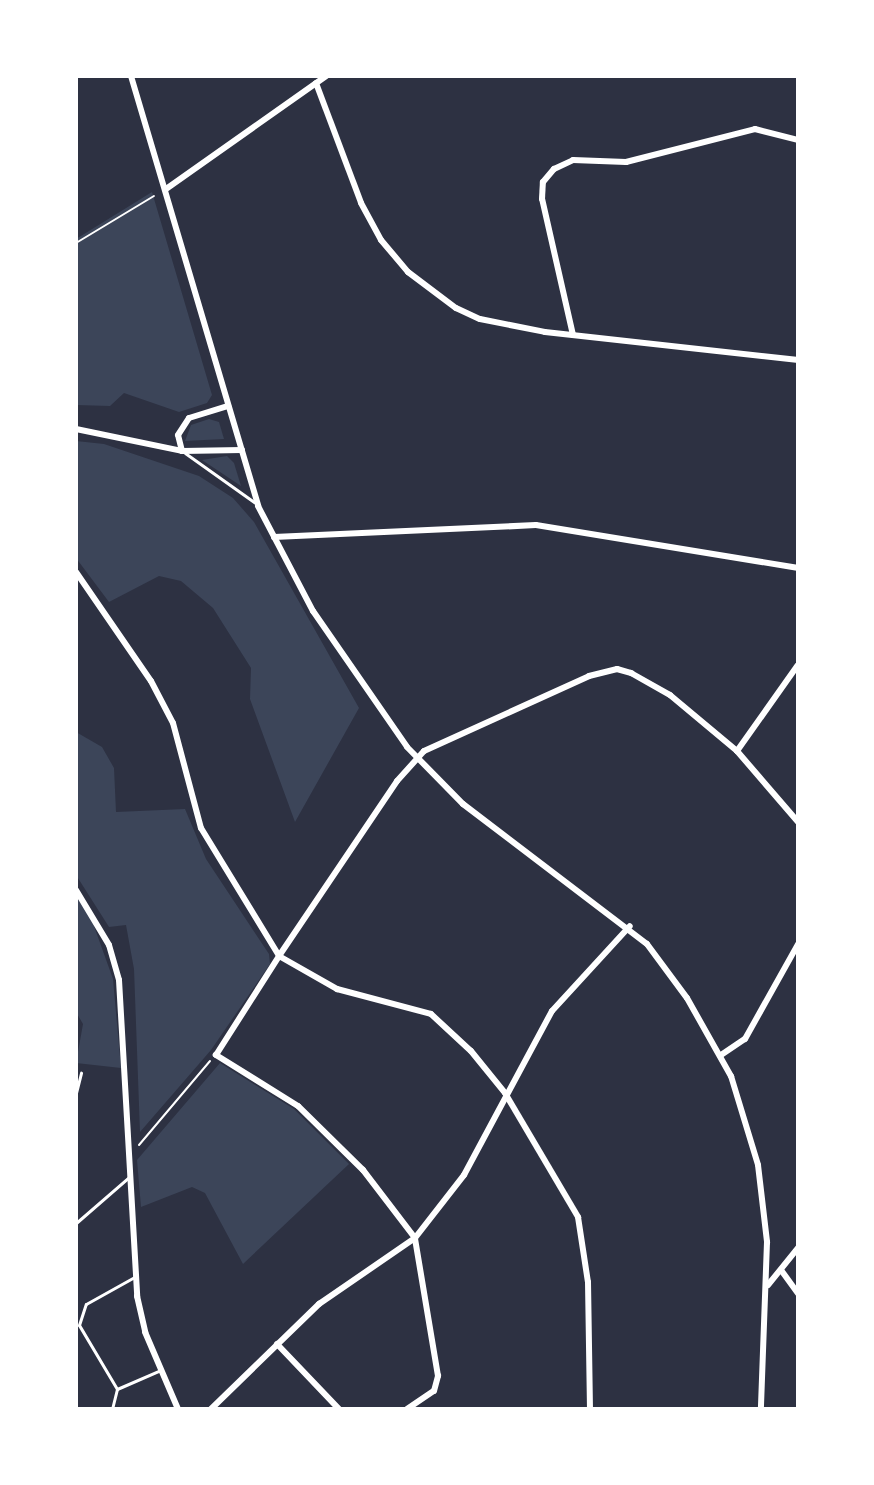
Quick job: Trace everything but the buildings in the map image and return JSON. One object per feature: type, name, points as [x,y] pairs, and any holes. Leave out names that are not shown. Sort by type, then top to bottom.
[{"type":"street","points":[[131,76],[258,506],[343,660],[417,758],[463,804],[630,926],[666,966],[721,1055],[758,1165],[768,1285],[761,1409]]},
{"type":"street","points":[[166,189],[326,76]]},
{"type":"street","points":[[316,83],[361,203],[408,272],[456,308],[480,319],[573,335],[798,360]]},
{"type":"street","points":[[573,335],[542,199],[543,182],[554,169],[573,160],[626,162],[755,129],[798,140]]},
{"type":"street","points":[[182,451],[178,435],[189,418],[228,406]]},
{"type":"street","points":[[76,429],[182,451],[242,450]]},
{"type":"street","points":[[274,537],[536,525],[798,568]]},
{"type":"street","points":[[76,572],[158,694],[173,723],[201,828],[279,956],[337,989],[431,1014],[471,1051],[505,1093],[578,1217],[588,1282],[590,1409]]},
{"type":"street","points":[[737,751],[798,665]]},
{"type":"street","points":[[407,1409],[434,1391],[438,1376],[415,1238],[363,1170],[298,1106],[216,1055],[279,956],[417,758],[436,742],[589,676],[617,669],[670,695],[737,751],[798,822]]},
{"type":"street","points":[[76,890],[109,945],[119,980],[136,1276],[145,1332],[178,1409]]},
{"type":"street","points":[[211,1409],[319,1304],[415,1238],[464,1175],[505,1093],[552,1011],[630,926]]},
{"type":"street","points":[[721,1055],[745,1039],[798,944]]},
{"type":"street","points":[[768,1285],[798,1248]]},
{"type":"street","points":[[781,1270],[798,1293]]},
{"type":"street","points":[[277,1344],[339,1409]]},
{"type":"lane","points":[[182,451],[258,506]]},
{"type":"lane","points":[[76,1023],[76,1035]]},
{"type":"lane","points":[[76,1093],[81,1073]]},
{"type":"lane","points":[[76,1223],[131,1174]]},
{"type":"lane","points":[[112,1409],[117,1389],[79,1325],[86,1304],[136,1276]]},
{"type":"lane","points":[[117,1389],[161,1370]]},
{"type":"path","points":[[76,243],[157,194]]},
{"type":"path","points":[[131,1155],[216,1055]]},
{"type":"shaded area","points":[[152,192],[212,395],[207,403],[179,412],[124,393],[110,406],[76,405],[76,239]]},
{"type":"shaded area","points":[[209,419],[219,422],[224,439],[185,441],[191,425]]},
{"type":"shaded area","points":[[76,441],[104,444],[199,476],[233,498],[254,522],[359,708],[295,822],[250,699],[251,668],[213,608],[181,581],[159,576],[109,602],[76,558]]},
{"type":"shaded area","points":[[227,456],[234,463],[241,486],[202,460]]},
{"type":"shaded area","points":[[76,732],[102,747],[114,768],[116,812],[185,809],[206,859],[269,954],[270,964],[211,1050],[140,1132],[134,969],[126,925],[109,927],[76,875]]},
{"type":"shaded area","points":[[76,897],[90,915],[113,979],[121,1068],[76,1063],[83,1024],[76,1012]]},
{"type":"shaded area","points":[[220,1063],[294,1109],[349,1164],[243,1264],[205,1193],[192,1187],[141,1207],[137,1160]]}]
